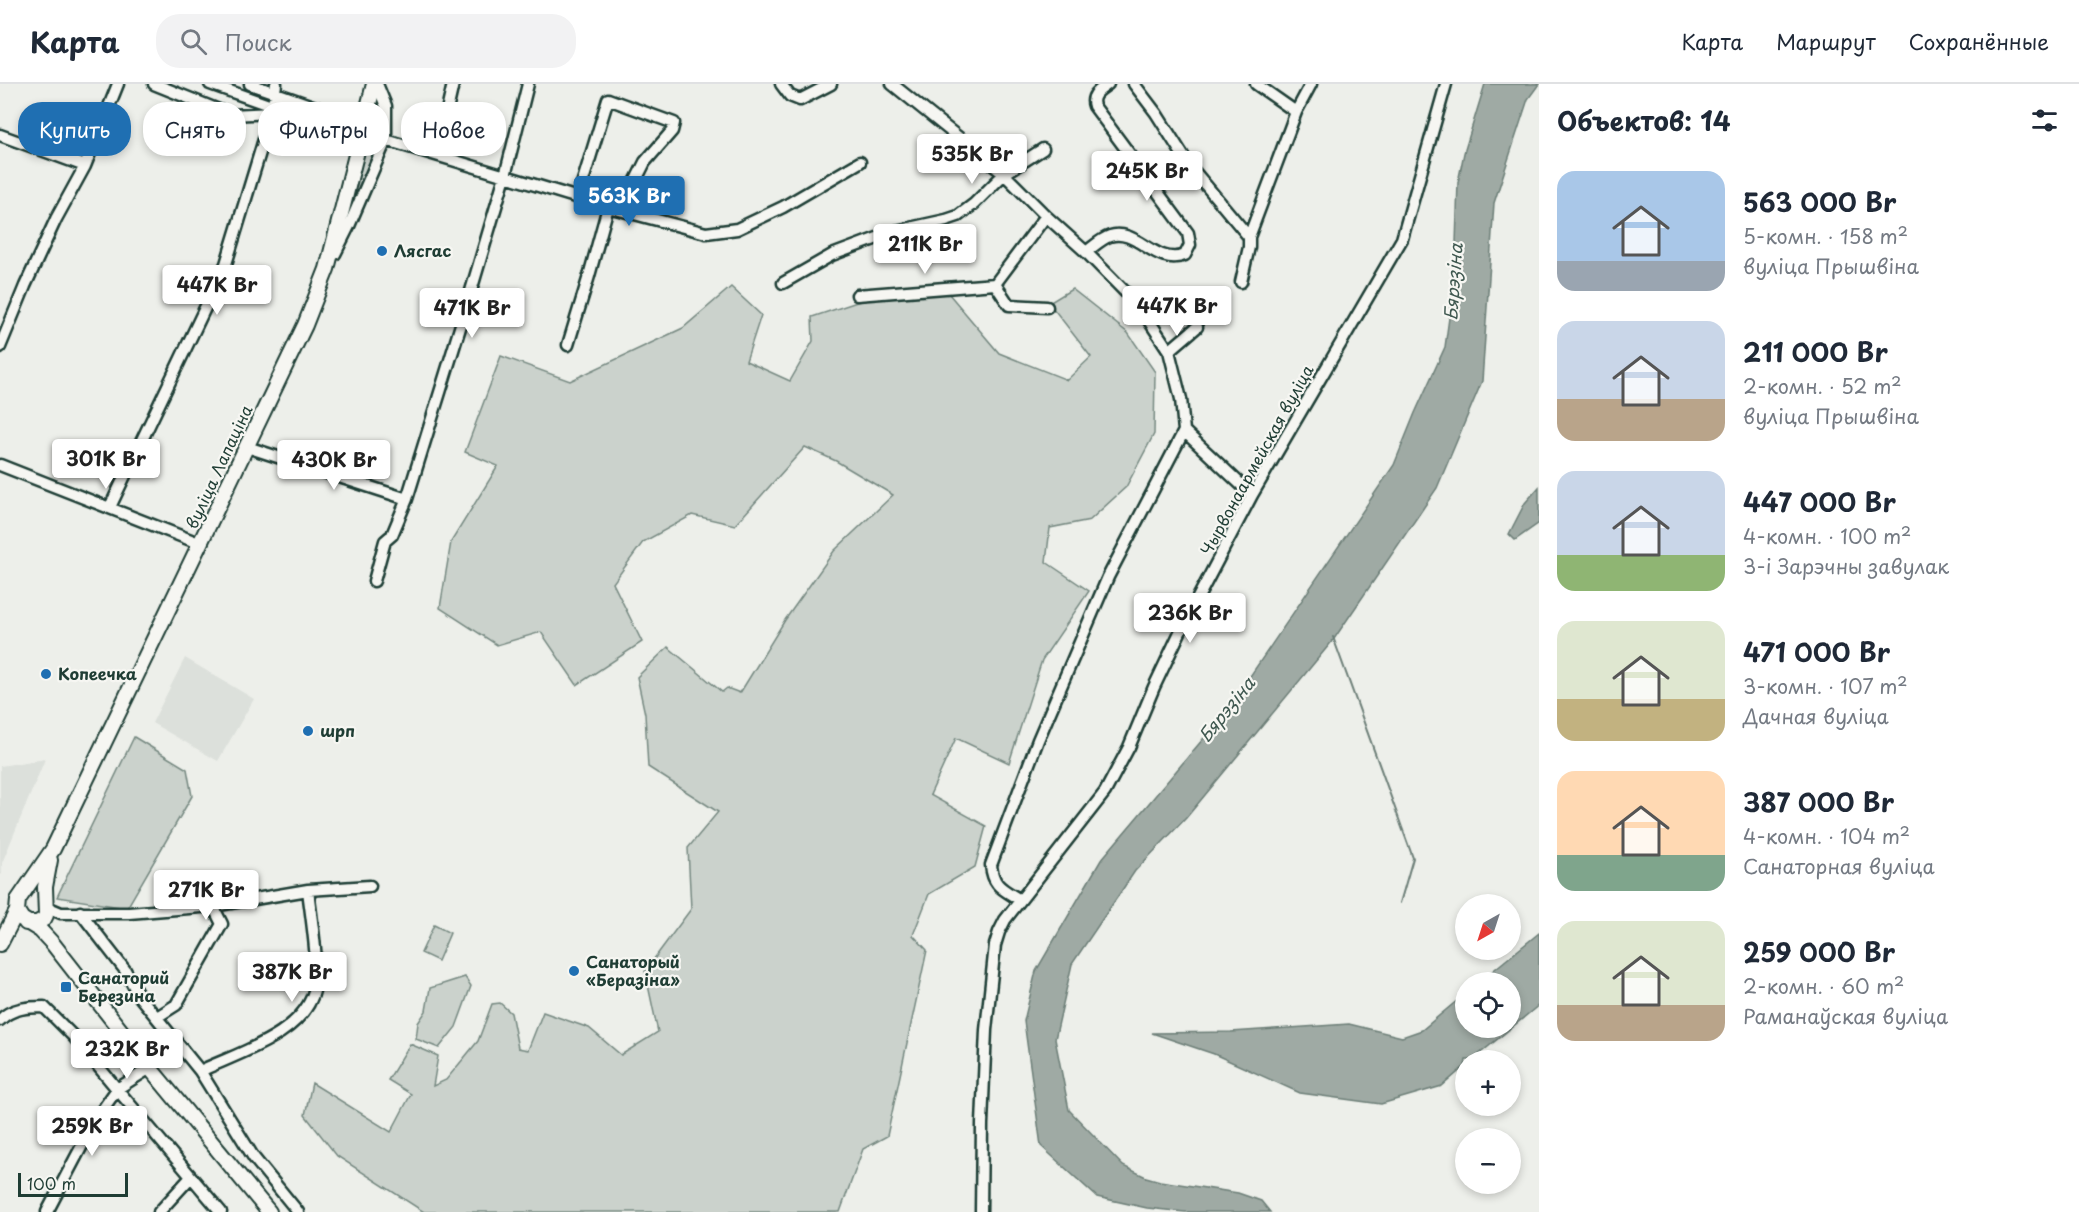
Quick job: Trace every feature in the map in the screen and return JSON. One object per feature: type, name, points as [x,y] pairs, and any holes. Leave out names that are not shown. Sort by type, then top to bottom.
[{"type":"main road","name":"вуліца Лапаціна","points":[[370,102],[375,84]]},
{"type":"main road","name":"вуліца Лапаціна","points":[[269,1212],[150,1068],[53,944],[40,930],[22,919],[16,911],[18,900],[25,893],[53,849],[305,325],[327,269],[356,156]]},
{"type":"main road","name":"вуліца Лапаціна","points":[[53,849],[45,887],[53,944]]},
{"type":"main road","points":[[8,931],[17,926],[37,923],[44,919],[47,907],[45,898],[41,893],[33,891],[25,893]]},
{"type":"main road","points":[[0,944],[16,911]]},
{"type":"street","points":[[0,347],[47,238],[85,166],[118,84]]},
{"type":"street","points":[[154,84],[231,115],[258,112]]},
{"type":"street","points":[[210,84],[258,105]]},
{"type":"street","points":[[250,84],[275,88],[304,102]]},
{"type":"street","points":[[375,84],[384,102]]},
{"type":"street","points":[[449,102],[453,84]]},
{"type":"street","points":[[374,581],[385,541],[392,535],[407,499],[505,176],[528,84]]},
{"type":"street","points":[[781,84],[790,96],[800,100],[831,84]]},
{"type":"street","points":[[892,84],[1004,174],[1140,307],[1169,351],[1181,399],[1185,431],[1108,577],[1038,740],[991,865],[992,877],[997,885],[1020,900]]},
{"type":"street","points":[[1086,252],[1102,240],[1119,234],[1141,243],[1162,256],[1177,259],[1185,255],[1190,245],[1188,233],[1094,106],[1092,101],[1094,97],[1108,84]]},
{"type":"street","points":[[1134,84],[1190,165],[1249,237]]},
{"type":"street","points":[[1256,84],[1296,112]]},
{"type":"street","points":[[1240,282],[1249,247],[1249,237],[1296,112],[1311,84]]},
{"type":"street","name":"Чырвонаармейская вуліца","points":[[981,1212],[986,1030],[995,945],[1002,926],[1105,792],[1129,747],[1182,628],[1252,495],[1402,239],[1446,84]]},
{"type":"street","points":[[578,197],[608,99],[674,123],[672,131],[645,162],[621,210]]},
{"type":"street","points":[[0,135],[85,166]]},
{"type":"street","points":[[783,283],[832,255],[896,231],[958,216],[974,204],[1004,174],[1043,149]]},
{"type":"street","points":[[110,507],[226,264],[258,156]]},
{"type":"street","points":[[327,269],[349,226],[379,156]]},
{"type":"street","points":[[439,156],[608,207],[706,233],[737,229],[783,207],[860,162]]},
{"type":"street","points":[[568,345],[590,276],[608,207]]},
{"type":"street","points":[[856,295],[995,284],[1046,216]]},
{"type":"street","points":[[995,284],[1009,305],[1047,307]]},
{"type":"street","points":[[1169,351],[1197,327]]},
{"type":"street","points":[[1185,431],[1252,495]]},
{"type":"street","points":[[247,447],[407,499]]},
{"type":"street","points":[[0,465],[201,544]]},
{"type":"street","points":[[47,907],[62,913],[129,913],[213,906],[308,890],[370,885]]},
{"type":"street","points":[[200,1071],[275,1036],[293,1024],[308,1005],[315,987],[315,966],[308,890]]},
{"type":"street","points":[[157,1017],[176,1005],[222,924],[213,906]]},
{"type":"street","points":[[80,912],[125,970],[139,996],[200,1071],[254,1158],[298,1212]]},
{"type":"street","points":[[0,1020],[9,1012],[30,1007],[44,1007],[74,1036],[220,1212]]},
{"type":"street","points":[[47,1212],[96,1119],[117,1089],[150,1068]]},
{"type":"street","points":[[159,1212],[191,1177]]},
{"type":"shaded area","points":[[363,156],[373,156],[352,206]]},
{"type":"shaded area","points":[[731,287],[761,315],[746,361],[790,381],[813,341],[812,317],[887,292],[949,294],[999,353],[1067,380],[1091,357],[1049,303],[1072,289],[1128,333],[1155,372],[1154,434],[1126,487],[1090,520],[1050,528],[1046,562],[1089,591],[1042,660],[1009,763],[956,738],[930,795],[986,826],[975,867],[929,894],[913,935],[927,950],[887,1136],[863,1149],[840,1212],[424,1212],[337,1156],[305,1115],[312,1083],[391,1132],[411,1094],[388,1080],[410,1044],[438,1056],[433,1086],[446,1080],[478,1041],[492,1004],[500,1003],[511,1013],[518,1048],[528,1050],[543,1012],[589,1028],[621,1055],[658,1032],[645,971],[691,909],[688,848],[718,812],[648,767],[645,714],[637,677],[668,647],[722,692],[727,688],[740,693],[785,620],[834,551],[893,495],[836,461],[805,447],[735,525],[692,515],[643,542],[613,583],[642,642],[577,685],[541,632],[497,645],[440,608],[451,542],[498,466],[465,452],[501,356],[570,381],[683,328]]},
{"type":"shaded area","points":[[185,658],[254,699],[218,761],[152,723]]},
{"type":"shaded area","points":[[134,737],[187,769],[192,796],[127,908],[57,897]]},
{"type":"shaded area","points":[[45,759],[2,863],[2,874],[0,875],[0,766]]},
{"type":"shaded area","points":[[434,925],[450,933],[438,961],[421,953]]},
{"type":"shaded area","points":[[465,977],[471,986],[456,1027],[439,1048],[416,1039],[418,1023],[426,1011],[430,988]]},
{"type":"water","name":"Бярэзіна","points":[[1485,84],[1539,84],[1528,99],[1494,203],[1482,381],[1437,488],[1334,639],[1186,818],[1135,871],[1072,964],[1055,1039],[1069,1110],[1123,1166],[1160,1181],[1238,1193],[1261,1201],[1270,1212],[1185,1212],[1147,1208],[1097,1197],[1041,1146],[1024,1021],[1036,971],[1101,860],[1225,713],[1394,465],[1445,347],[1455,274],[1458,182],[1464,153]]},
{"type":"water","points":[[1539,487],[1539,523],[1515,540],[1509,534],[1525,503]]},
{"type":"water","points":[[1539,933],[1539,1005],[1521,1020],[1521,972],[1491,972],[1506,960],[1521,960],[1521,948]]},
{"type":"water","points":[[1455,1002],[1455,1038],[1499,1038],[1484,1050],[1455,1050],[1455,1075],[1442,1086],[1381,1104],[1300,1093],[1214,1054],[1152,1033],[1231,1032],[1349,1024],[1402,1037],[1422,1030]]},
{"type":"waterway","points":[[1333,637],[1413,858],[1400,903]]},
{"type":"place","name":"Лясгас","points":[[382,251]]},
{"type":"place","name":"Копеечка","points":[[46,674]]},
{"type":"place","name":"шрп","points":[[308,731]]},
{"type":"place","name":"Санаторый «Беразіна»","points":[[574,971]]},
{"type":"place","name":"Санаторий Березина","points":[[66,987]]}]
